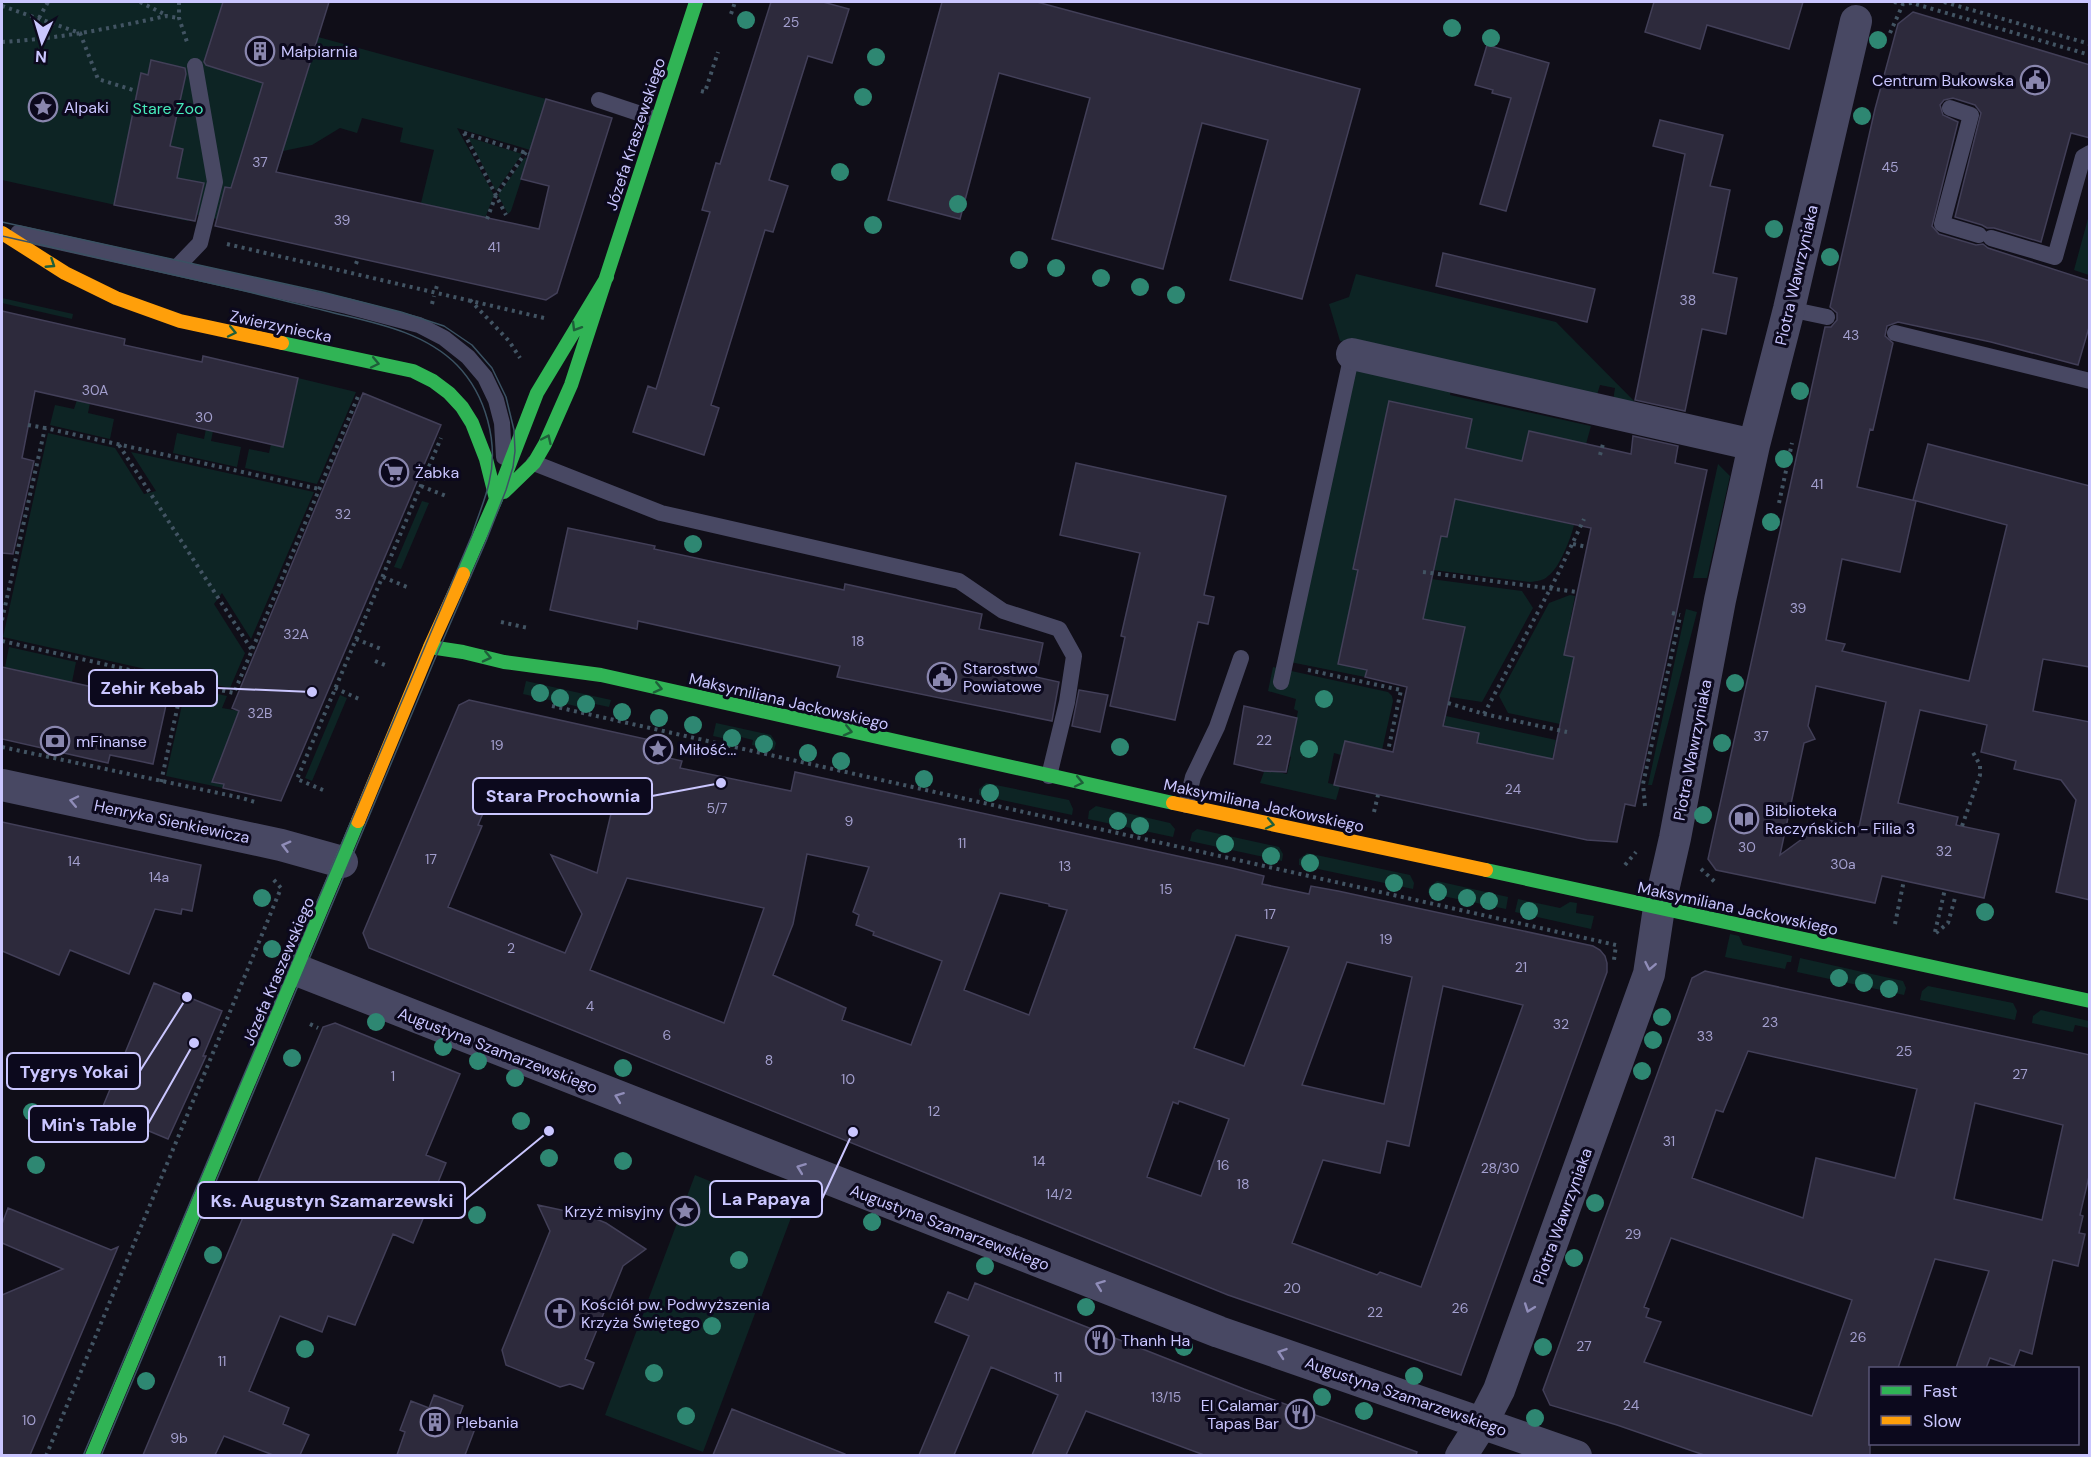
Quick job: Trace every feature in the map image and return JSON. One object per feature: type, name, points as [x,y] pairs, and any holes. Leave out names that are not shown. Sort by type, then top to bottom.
[{"type":"street","name":"Józefa Kraszewskiego","points":[[496,499],[534,463],[571,385],[696,2]]},
{"type":"street","name":"Piotra Wawrzyniaka","points":[[1461,1455],[1482,1423],[1499,1390],[1649,975],[1659,909],[1675,838],[1720,600],[1856,21]]},
{"type":"street","name":"Zwierzyniecka","points":[[2,231],[64,273],[116,298],[180,321],[413,370],[429,377],[458,400],[469,416],[478,434],[496,499]]},
{"type":"street","name":"Józefa Kraszewskiego","points":[[93,1455],[430,647],[496,499],[537,393],[607,277]]},
{"type":"street","points":[[1352,354],[1755,445]]},
{"type":"street","name":"Maksymiliana Jackowskiego","points":[[430,647],[464,652],[504,662],[600,675],[1049,776],[2090,1001]]},
{"type":"street","name":"Henryka Sienkiewicza","points":[[2,785],[281,845],[342,862]]},
{"type":"street","name":"Augustyna Szamarzewskiego","points":[[297,970],[1220,1332],[1576,1455]]},
{"type":"lane","points":[[176,268],[200,243],[215,182],[195,66]]},
{"type":"lane","points":[[599,100],[656,119]]},
{"type":"lane","points":[[1950,108],[1971,115],[1942,224],[2055,257],[2083,157],[2090,153]]},
{"type":"lane","points":[[2,231],[347,306],[419,325],[444,338],[468,357],[485,377],[496,400],[502,423],[504,457],[496,499]]},
{"type":"lane","points":[[1789,309],[1827,317]]},
{"type":"lane","points":[[1895,333],[2090,381]]},
{"type":"lane","points":[[1281,682],[1352,354]]},
{"type":"lane","points":[[534,463],[661,513],[959,581],[1004,611],[1059,629],[1074,656],[1067,702],[1049,776]]},
{"type":"lane","points":[[1186,805],[1193,777],[1217,727],[1241,658]]},
{"type":"path","points":[[39,18],[48,2]]},
{"type":"path","points":[[140,2],[166,16],[179,18]]},
{"type":"path","points":[[179,2],[179,18],[195,66]]},
{"type":"path","points":[[1894,2],[1912,3],[2090,55]]},
{"type":"path","points":[[1944,2],[2090,44]]},
{"type":"path","points":[[1889,37],[1903,4]]},
{"type":"path","points":[[2,6],[80,33],[98,79],[133,90]]},
{"type":"path","points":[[2,42],[80,33],[166,16]]},
{"type":"path","points":[[487,219],[496,195],[527,153],[464,133],[496,195],[506,215]]},
{"type":"path","points":[[200,243],[229,245],[550,319],[566,319],[585,311]]},
{"type":"path","points":[[356,264],[358,258]]},
{"type":"path","points":[[436,289],[438,282]]},
{"type":"path","points":[[2,641],[234,693],[362,388]]},
{"type":"path","points":[[28,425],[320,489]]},
{"type":"path","points":[[2,620],[45,428]]},
{"type":"path","points":[[322,790],[297,779],[443,434]]},
{"type":"path","points":[[1777,511],[1792,443]]},
{"type":"path","points":[[118,445],[252,651]]},
{"type":"path","points":[[421,486],[446,496]]},
{"type":"path","points":[[1484,714],[1584,519]]},
{"type":"path","points":[[1573,544],[1587,547]]},
{"type":"path","points":[[1423,572],[1577,592]]},
{"type":"path","points":[[383,577],[407,586]]},
{"type":"path","points":[[1672,613],[1680,615]]},
{"type":"path","points":[[356,639],[381,648]]},
{"type":"path","points":[[375,661],[389,666]]},
{"type":"path","points":[[161,782],[183,682]]},
{"type":"path","points":[[335,688],[359,699]]},
{"type":"path","points":[[544,704],[1616,945],[1614,964]]},
{"type":"path","points":[[1448,704],[1567,732]]},
{"type":"path","points":[[1962,826],[1980,775],[1980,765],[1971,749]]},
{"type":"path","points":[[1373,816],[1378,795]]},
{"type":"path","points":[[1697,865],[1713,882],[1725,884]]},
{"type":"path","points":[[46,1455],[272,909],[280,888],[271,877]]},
{"type":"path","points":[[1904,880],[1894,926],[1904,928]]},
{"type":"path","points":[[1934,936],[1945,889]]},
{"type":"path","points":[[1934,936],[1948,923],[1955,898]]},
{"type":"path","points":[[1934,936],[1945,939]]},
{"type":"green space","name":"Stare Zoo","points":[[2,2],[329,2],[318,37],[546,99],[530,150],[457,128],[494,195],[485,218],[421,203],[434,150],[400,142],[403,128],[362,118],[357,133],[340,128],[312,145],[283,151],[257,235],[220,227],[221,220],[190,213],[188,221],[2,180]]},
{"type":"green space","points":[[468,137],[522,154],[496,191]]},
{"type":"green space","points":[[525,157],[528,159],[508,214],[498,195]]},
{"type":"green space","points":[[2089,215],[2089,275],[2074,270]]},
{"type":"green space","points":[[1356,274],[1556,322],[1635,402],[1613,401],[1615,388],[1600,385],[1596,398],[1340,341],[1329,304],[1349,297]]},
{"type":"green space","points":[[2,298],[73,314],[72,319],[2,303]]},
{"type":"green space","points":[[1350,365],[1451,388],[1450,395],[1591,426],[1586,444],[1529,431],[1522,461],[1507,458],[1496,508],[1574,525],[1564,553],[1546,578],[1530,582],[1433,570],[1440,536],[1447,537],[1472,419],[1389,401],[1353,569],[1358,570],[1338,663],[1367,670],[1365,677],[1285,661]]},
{"type":"green space","points":[[298,378],[356,392],[317,484],[245,468],[249,449],[269,453],[271,444],[283,446]]},
{"type":"green space","points":[[77,400],[90,403],[88,413],[114,419],[110,439],[50,425],[55,405],[74,409]]},
{"type":"green space","points":[[206,429],[213,431],[211,441],[241,447],[237,467],[173,453],[177,433],[204,439]]},
{"type":"green space","points":[[48,433],[115,448],[144,494],[156,491],[131,452],[314,492],[251,639],[222,593],[214,604],[245,653],[230,688],[3,637]]},
{"type":"green space","points":[[1718,464],[1730,476],[1707,578],[1693,578]]},
{"type":"green space","points":[[422,501],[429,503],[401,569],[394,567]]},
{"type":"green space","points":[[1431,579],[1522,591],[1533,608],[1482,702],[1450,697],[1465,628],[1423,619]]},
{"type":"green space","points":[[1570,595],[1575,596],[1564,654],[1574,657],[1560,724],[1508,713],[1499,696],[1549,603]]},
{"type":"green space","points":[[1686,609],[1697,612],[1652,785],[1648,785]]},
{"type":"green space","points":[[9,647],[76,662],[72,682],[5,667]]},
{"type":"green space","points":[[1273,667],[1388,692],[1392,696],[1393,701],[1382,750],[1345,742],[1341,755],[1334,753],[1328,783],[1340,786],[1336,800],[1260,783],[1265,769],[1287,774],[1298,711],[1294,709],[1296,699],[1268,691]]},
{"type":"green space","points":[[526,681],[611,700],[609,707],[595,704],[593,710],[523,694]]},
{"type":"green space","points":[[186,687],[227,696],[222,708],[239,711],[229,737],[234,738],[223,788],[166,776]]},
{"type":"green space","points":[[340,695],[347,698],[312,781],[305,778]]},
{"type":"green space","points":[[1446,716],[1556,740],[1552,759],[1477,743],[1479,733],[1444,726]]},
{"type":"green space","points":[[716,723],[771,735],[776,743],[774,750],[752,745],[753,740],[737,736],[736,741],[713,736]]},
{"type":"green space","points":[[986,783],[1069,800],[1073,809],[1072,815],[979,795],[979,789]]},
{"type":"green space","points":[[1096,806],[1170,823],[1175,829],[1173,837],[1088,819],[1089,811]]},
{"type":"green space","points":[[1197,829],[1279,847],[1283,854],[1282,861],[1190,841],[1192,833]]},
{"type":"green space","points":[[1307,853],[1410,875],[1414,883],[1413,889],[1299,865],[1299,859]]},
{"type":"green space","points":[[1437,881],[1508,897],[1506,909],[1428,893],[1429,887]]},
{"type":"green space","points":[[1518,899],[1560,908],[1570,902],[1577,903],[1576,913],[1594,916],[1591,929],[1515,912]]},
{"type":"green space","points":[[1730,934],[1739,936],[1743,945],[1792,956],[1791,962],[1787,962],[1785,969],[1725,957]]},
{"type":"green space","points":[[1800,958],[1903,981],[1906,988],[1904,995],[1797,972]]},
{"type":"green space","points":[[1928,986],[2013,1003],[2017,1011],[2015,1020],[1920,1000],[1922,991]]},
{"type":"green space","points":[[2041,1010],[2089,1021],[2089,1028],[2075,1025],[2073,1032],[2032,1023],[2033,1016]]},
{"type":"green space","points":[[695,1175],[792,1215],[703,1452],[605,1415]]},
{"type":"building","points":[[223,2],[329,2],[276,172],[539,229],[549,186],[521,179],[546,99],[612,118],[557,293],[546,300],[215,226],[225,187],[231,188],[263,83],[206,65],[204,62]]},
{"type":"building","points":[[771,2],[823,2],[849,9],[832,63],[808,56],[769,180],[788,186],[773,232],[765,230],[711,405],[719,408],[704,455],[633,432],[648,386],[656,389],[710,212],[702,210],[716,163],[720,164]]},
{"type":"building","points":[[942,2],[1037,2],[1360,89],[1302,299],[1230,280],[1268,140],[1202,123],[1163,269],[1052,239],[1090,98],[999,73],[960,219],[888,200]]},
{"type":"building","points":[[1654,2],[1803,2],[1789,49],[1707,25],[1700,49],[1645,32]]},
{"type":"building","points":[[1913,12],[2090,65],[2090,138],[2071,133],[2041,242],[1955,217],[1981,113],[1975,105],[1953,98],[1944,100],[1940,105],[1943,115],[1958,122],[1932,226],[1939,234],[1976,245],[1983,244],[1988,248],[2090,281],[2090,324],[2078,365],[1991,342],[1898,322],[1887,326],[1885,336],[1893,343],[1857,487],[1916,501],[1900,572],[1842,559],[1826,640],[1845,644],[1842,651],[1969,681],[2007,525],[1913,500],[1928,444],[2090,486],[2090,667],[2043,659],[2033,711],[2090,722],[2090,900],[2056,892],[2076,800],[2061,780],[2014,769],[2016,761],[1981,752],[1987,725],[1920,710],[1898,803],[1958,817],[1956,825],[1999,834],[1984,898],[1882,876],[1875,903],[1716,870],[1708,859],[1825,327],[1831,327],[1837,320],[1837,313],[1830,307],[1875,109],[1898,24]],"holes":[[[1816,686],[1886,702],[1859,827],[1828,820],[1780,855],[1804,743],[1815,739],[1808,726]]]},
{"type":"building","points":[[1487,45],[1549,63],[1506,211],[1480,204],[1511,98],[1475,85]]},
{"type":"building","points":[[151,60],[185,68],[186,74],[170,146],[183,149],[177,178],[204,183],[195,221],[114,205],[141,73],[148,75]]},
{"type":"building","points":[[1660,120],[1723,135],[1710,186],[1730,190],[1713,273],[1737,278],[1726,334],[1702,329],[1685,411],[1635,400],[1685,154],[1653,146]]},
{"type":"building","points":[[1443,253],[1595,289],[1587,322],[1436,286]]},
{"type":"building","points":[[2,311],[125,339],[124,345],[202,362],[203,356],[298,378],[283,447],[35,391],[22,458],[34,461],[13,554],[2,553]]},
{"type":"building","points":[[363,393],[441,425],[281,801],[223,788],[224,784],[212,782],[239,711],[232,708]]},
{"type":"building","points":[[1389,401],[1472,419],[1466,448],[1522,461],[1529,431],[1631,454],[1633,436],[1678,446],[1675,463],[1707,470],[1635,806],[1625,804],[1617,842],[1587,840],[1334,785],[1345,741],[1393,752],[1407,687],[1365,677],[1367,670],[1338,664],[1358,570],[1353,569]],"holes":[[[1455,499],[1591,528],[1564,655],[1574,657],[1553,759],[1477,743],[1479,733],[1443,726],[1465,627],[1423,619],[1441,536],[1447,537]]]},
{"type":"building","points":[[1076,463],[1226,496],[1204,595],[1214,597],[1208,624],[1198,622],[1175,720],[1110,706],[1125,637],[1121,636],[1140,553],[1060,535]]},
{"type":"building","points":[[568,528],[844,590],[845,584],[982,614],[979,629],[1043,643],[1036,677],[1059,682],[1052,721],[837,677],[840,666],[638,621],[637,629],[550,610]]},
{"type":"building","points":[[2,667],[129,695],[130,688],[168,696],[153,764],[110,755],[108,763],[2,739]]},
{"type":"building","points":[[1079,690],[1108,695],[1100,732],[1072,726]]},
{"type":"building","points":[[469,700],[659,742],[656,755],[682,761],[680,768],[791,791],[795,772],[1232,868],[1264,876],[1262,884],[1309,894],[1311,886],[1338,891],[1593,946],[1600,950],[1605,956],[1607,972],[1461,1375],[1228,1295],[369,948],[363,933],[459,705]],"holes":[[[498,778],[614,801],[597,873],[551,855],[582,914],[565,953],[448,907],[482,826],[478,825]],[[807,854],[869,867],[853,912],[859,915],[856,925],[874,932],[873,935],[942,961],[911,1045],[842,1020],[846,1008],[773,975],[793,924]],[[627,878],[764,908],[724,1023],[590,970]],[[1000,893],[1067,910],[1029,1015],[964,990]],[[1236,935],[1289,947],[1244,1066],[1194,1048]],[[1347,962],[1412,977],[1384,1104],[1302,1085]],[[1443,986],[1523,1005],[1421,1287],[1380,1272],[1377,1275],[1292,1243],[1323,1160],[1380,1173],[1387,1141],[1409,1146]],[[1179,1101],[1229,1119],[1201,1196],[1147,1177],[1173,1102],[1178,1104]]]},
{"type":"building","points":[[1244,706],[1297,718],[1286,772],[1263,771],[1234,764]]},
{"type":"building","points":[[2,822],[201,865],[192,911],[182,909],[181,914],[155,909],[129,974],[70,950],[59,975],[2,951]]},
{"type":"building","points":[[1705,971],[2090,1055],[2090,1172],[2080,1215],[2083,1216],[2079,1233],[2085,1234],[2078,1266],[2053,1260],[2032,1354],[2020,1350],[2014,1366],[1990,1358],[1986,1367],[1956,1367],[1989,1271],[1935,1259],[1898,1367],[1869,1367],[1870,1455],[1704,1455],[1550,1405],[1543,1390],[1692,978]],"holes":[[[1748,1051],[1917,1089],[1895,1178],[1816,1158],[1803,1218],[1692,1178],[1716,1110],[1723,1112]],[[1975,1103],[2063,1125],[2042,1220],[1954,1199]],[[1671,1238],[1852,1300],[1812,1416],[1644,1362],[1661,1322],[1646,1317],[1649,1309],[1644,1307]]]},
{"type":"building","points":[[154,983],[222,1011],[203,1056],[206,1056],[168,1139],[101,1111]]},
{"type":"building","points":[[335,1023],[460,1074],[426,1155],[446,1163],[413,1243],[393,1234],[355,1325],[328,1316],[322,1332],[280,1316],[249,1391],[289,1408],[283,1424],[309,1435],[300,1455],[273,1455],[224,1436],[215,1455],[143,1455],[323,1027]]},
{"type":"building","name":"Kościół pw. Podwyższenia Krzyża Świętego","points":[[538,1205],[589,1216],[606,1223],[646,1249],[623,1266],[585,1359],[594,1363],[583,1389],[570,1384],[560,1387],[506,1365],[502,1350],[550,1231]]},
{"type":"building","points":[[8,1208],[111,1250],[118,1247],[30,1455],[2,1455],[2,1295],[63,1269],[2,1243],[2,1224]]},
{"type":"building","points":[[975,1283],[1244,1389],[1417,1452],[1416,1455],[1204,1455],[1086,1411],[1066,1455],[1032,1455],[1058,1395],[991,1367],[954,1455],[919,1455],[969,1336],[935,1322],[948,1292],[968,1300]]},
{"type":"building","name":"Plebania","points":[[434,1395],[463,1406],[458,1419],[476,1426],[465,1455],[397,1455],[405,1432],[400,1430],[411,1401],[429,1408]]},
{"type":"building","points":[[732,1409],[845,1454],[845,1455],[713,1455]]},
{"type":"tram line","points":[[2,222],[322,292],[401,312],[444,326],[472,345],[492,368],[506,397],[514,430],[513,467],[486,541],[101,1456]]},
{"type":"tram line","points":[[2,236],[245,291],[370,322],[416,337],[444,354],[467,377],[483,405],[491,436],[492,468],[472,535],[83,1456]]},
{"type":"traffic: fast","points":[[504,492],[534,463],[571,385],[696,2]]},
{"type":"traffic: fast","points":[[463,574],[496,499],[537,393],[607,277]]},
{"type":"traffic: fast","points":[[282,343],[413,371],[433,381],[449,393],[472,423],[486,459],[496,499]]},
{"type":"traffic: fast","points":[[430,647],[504,662],[601,675],[1173,803]]},
{"type":"traffic: fast","points":[[92,1456],[358,821]]},
{"type":"traffic: fast","points":[[1486,870],[2090,1001]]},
{"type":"traffic: slow","points":[[2,233],[65,273],[116,298],[180,321],[282,343]]},
{"type":"traffic: slow","points":[[358,821],[430,647],[463,574]]},
{"type":"traffic: slow","points":[[1173,803],[1486,870]]},
{"type":"place","name":"Małpiarnia","points":[[260,51]]},
{"type":"place","name":"Centrum Bukowska","points":[[2035,80]]},
{"type":"place","name":"Alpaki","points":[[43,107]]},
{"type":"place","name":"Żabka","points":[[394,472]]},
{"type":"place","name":"Starostwo Powiatowe","points":[[942,677]]},
{"type":"place","name":"Zehir Kebab","points":[[312,692]]},
{"type":"place","name":"mFinanse","points":[[55,741]]},
{"type":"place","name":"Miłość...","points":[[658,749]]},
{"type":"place","name":"Stara Prochownia","points":[[721,783]]},
{"type":"place","name":"Biblioteka Raczyńskich - Filia 3","points":[[1744,819]]},
{"type":"place","name":"Tygrys Yokai","points":[[187,997]]},
{"type":"place","name":"Min's Table","points":[[194,1043]]},
{"type":"place","name":"Ks. Augustyn Szamarzewski","points":[[549,1131]]},
{"type":"place","name":"La Papaya","points":[[853,1132]]},
{"type":"place","name":"Krzyż misyjny","points":[[685,1211]]},
{"type":"place","name":"Kościół pw. Podwyższenia Krzyża Świętego","points":[[560,1313]]},
{"type":"place","name":"Thanh Ha","points":[[1100,1340]]},
{"type":"place","name":"El Calamar Tapas Bar","points":[[1300,1414]]},
{"type":"place","name":"Plebania","points":[[435,1422]]}]
